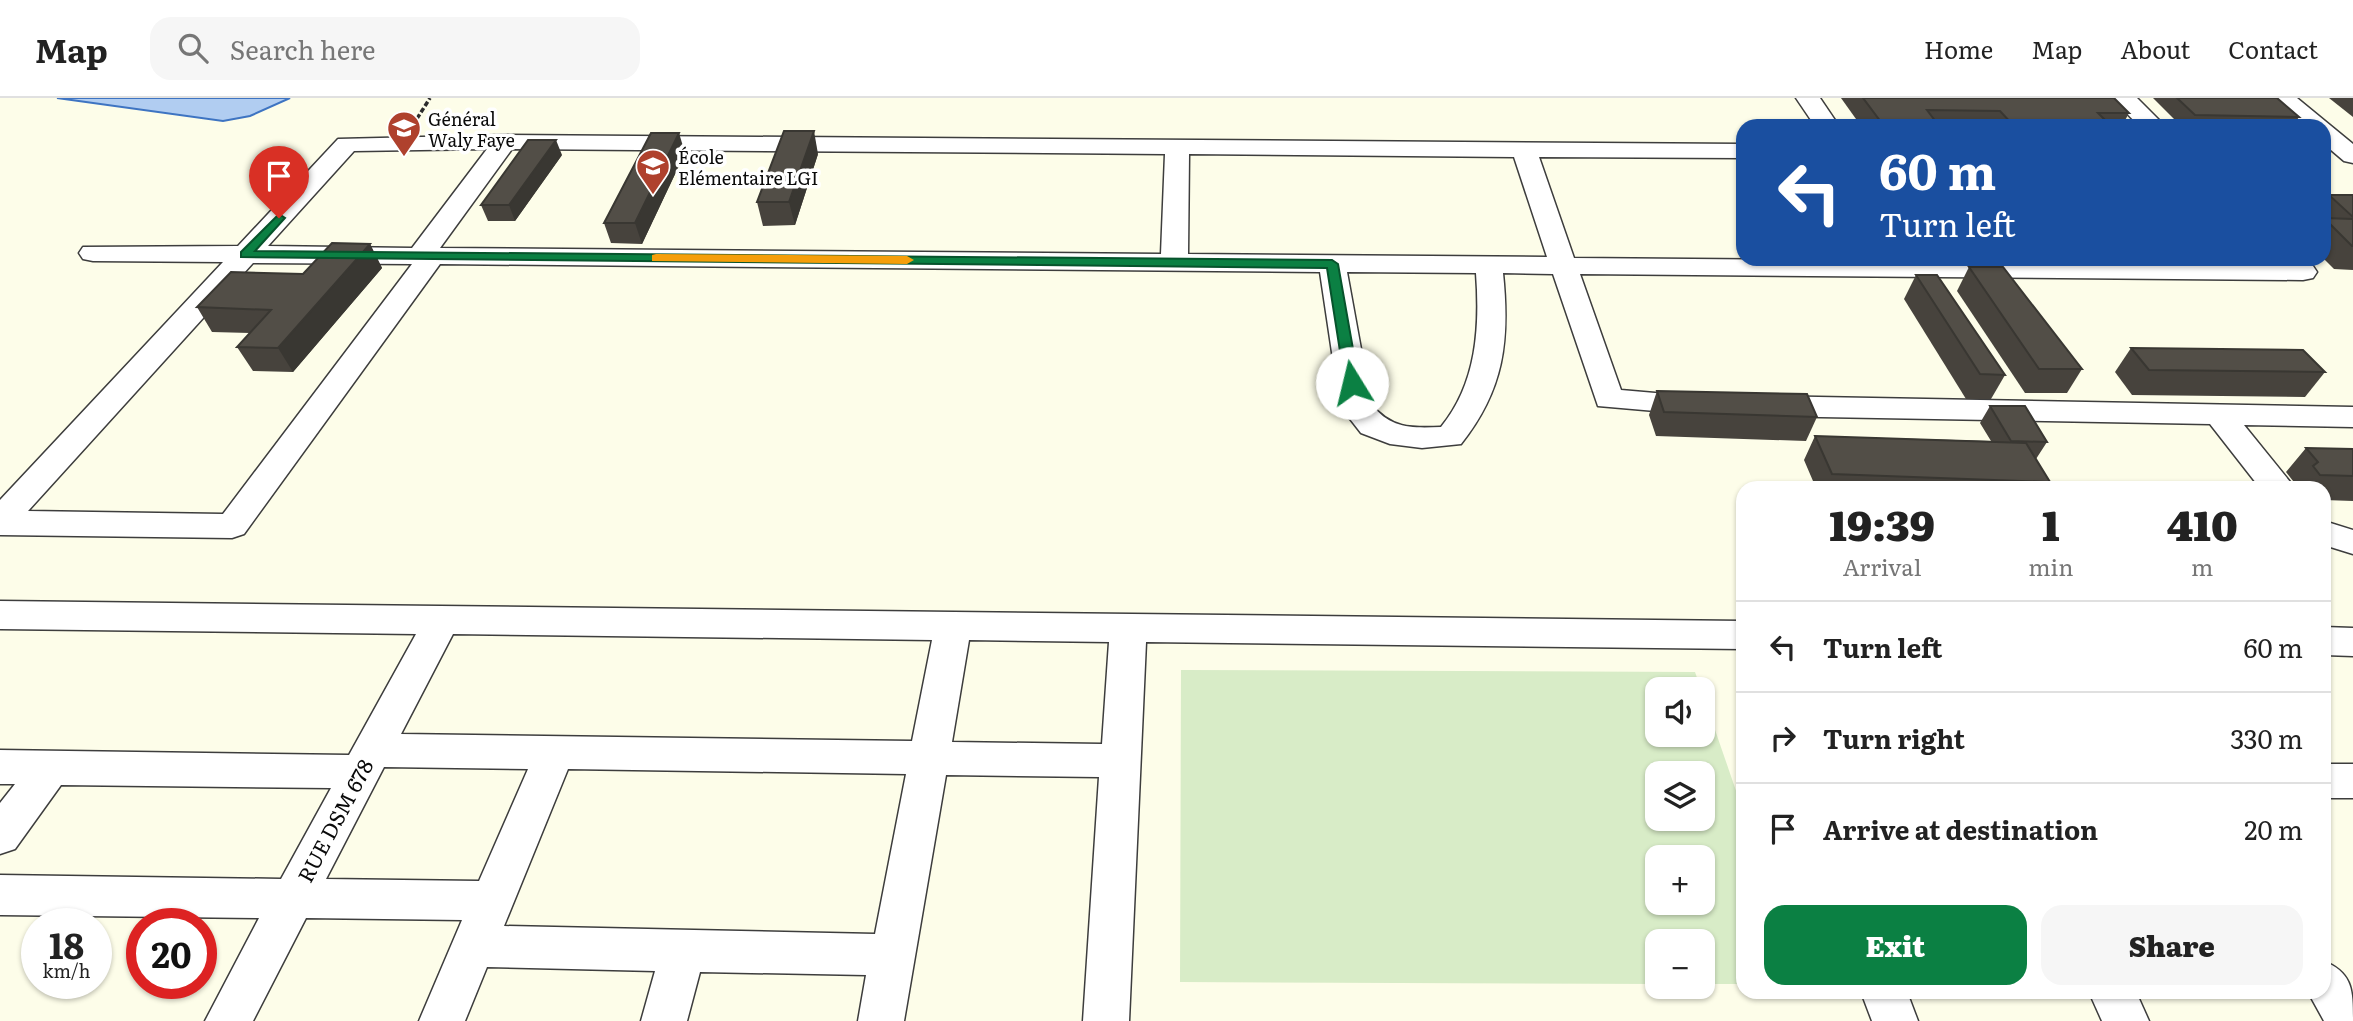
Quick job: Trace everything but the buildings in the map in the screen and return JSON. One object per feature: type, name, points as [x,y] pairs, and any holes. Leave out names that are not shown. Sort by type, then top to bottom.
[{"type":"street","points":[[1808,98],[1822,119]]},
{"type":"street","points":[[2124,98],[2145,119]]},
{"type":"street","points":[[2283,98],[2308,119]]},
{"type":"street","points":[[2331,138],[2353,156]]},
{"type":"street","points":[[0,522],[232,526],[505,142]]},
{"type":"street","points":[[0,522],[347,144],[505,142],[1736,151]]},
{"type":"street","points":[[1174,262],[1177,147]]},
{"type":"street","points":[[1524,149],[1609,400],[2019,413],[2353,417]]},
{"type":"street","points":[[2331,157],[2353,156]]},
{"type":"street","points":[[93,253],[1489,265],[1925,273],[2303,272],[2297,266]]},
{"type":"street","points":[[1332,264],[1356,406],[1372,426],[1390,434],[1422,438],[1450,437],[1467,419],[1487,372],[1493,309],[1489,265]]},
{"type":"street","points":[[1997,380],[2019,413]]},
{"type":"street","points":[[2219,415],[2272,481]]},
{"type":"street","points":[[2331,535],[2353,542]]},
{"type":"street","points":[[0,615],[1736,635]]},
{"type":"street","name":"RUE DSM 678","points":[[228,1021],[442,620]]},
{"type":"street","points":[[881,1021],[953,626]]},
{"type":"street","points":[[1106,1021],[1128,628]]},
{"type":"street","points":[[442,1021],[555,753]]},
{"type":"street","points":[[0,767],[366,761],[555,753],[1119,761]]},
{"type":"street","points":[[0,836],[50,768]]},
{"type":"street","points":[[2331,781],[2353,781]]},
{"type":"street","points":[[0,895],[492,901]]},
{"type":"street","points":[[473,946],[892,955]]},
{"type":"street","points":[[664,1021],[683,951]]},
{"type":"street","points":[[1887,999],[1895,1021]]},
{"type":"street","points":[[2115,999],[2126,1021]]},
{"type":"green space","points":[[1181,670],[1695,672],[1697,677],[1645,677],[1645,747],[1715,747],[1715,730],[1736,791],[1736,984],[1715,984],[1715,929],[1645,929],[1645,984],[1180,982]]},
{"type":"water","points":[[57,98],[290,98],[250,116],[223,121]]},
{"type":"slow traffic","points":[[656,258],[907,260]]},
{"type":"place","name":"Général Waly Faye","points":[[404,158]]},
{"type":"place","name":"École Elémentaire LGI","points":[[653,196]]},
{"type":"route","points":[[279,218],[245,254],[1332,264],[1352,383]]}]
